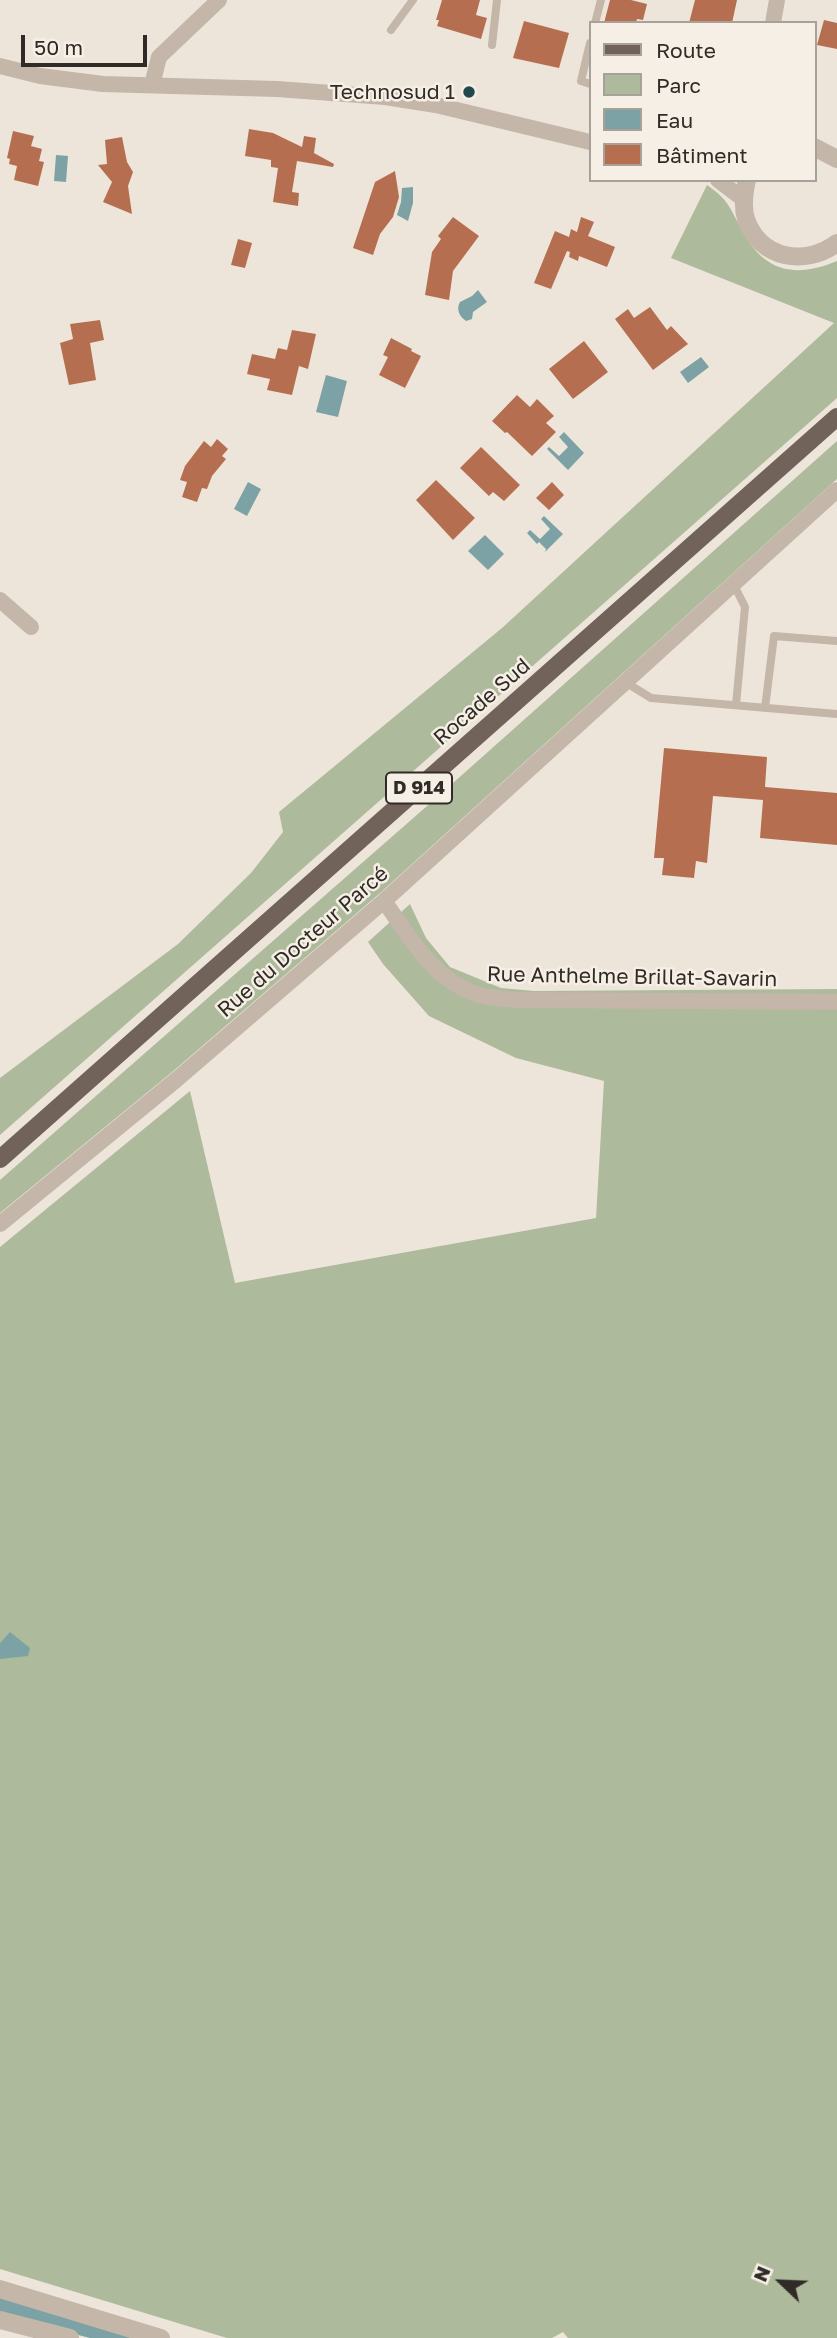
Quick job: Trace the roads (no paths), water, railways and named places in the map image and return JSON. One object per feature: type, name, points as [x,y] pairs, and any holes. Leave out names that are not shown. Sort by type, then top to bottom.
[{"type":"main road","name":"Rocade Sud","points":[[0,1159],[837,417]]},
{"type":"street","points":[[152,85],[159,57],[219,0]]},
{"type":"street","points":[[773,21],[777,0]]},
{"type":"street","points":[[0,66],[40,76],[103,84],[277,89],[385,97],[436,105],[588,142]]},
{"type":"street","points":[[816,148],[837,159]]},
{"type":"street","points":[[721,182],[743,199]]},
{"type":"street","points":[[747,182],[743,199],[745,217],[753,234],[766,247],[783,256],[801,258],[819,254],[837,244]]},
{"type":"street","name":"Rue du Docteur Parcé","points":[[0,1224],[176,1080],[384,901],[837,490]]},
{"type":"street","points":[[0,600],[31,627]]},
{"type":"street","name":"Rue Anthelme Brillat-Savarin","points":[[384,901],[426,960],[450,981],[478,995],[515,1000],[837,1002]]},
{"type":"street","points":[[0,2289],[161,2338]]},
{"type":"street","points":[[0,2320],[70,2338]]},
{"type":"lane","points":[[391,30],[413,0]]},
{"type":"lane","points":[[492,45],[497,0]]},
{"type":"lane","points":[[596,21],[601,0]]},
{"type":"lane","points":[[588,51],[581,81],[588,83]]},
{"type":"lane","points":[[733,583],[745,607],[737,705]]},
{"type":"lane","points":[[765,708],[774,636],[837,640]]},
{"type":"lane","points":[[625,682],[651,698],[837,714]]},
{"type":"water","points":[[56,155],[68,156],[66,182],[54,181]]},
{"type":"water","points":[[413,187],[413,203],[408,221],[397,215],[402,188]]},
{"type":"water","points":[[478,290],[487,302],[473,312],[472,319],[466,321],[458,307],[460,302]]},
{"type":"water","points":[[701,357],[709,367],[688,383],[680,372]]},
{"type":"water","points":[[326,375],[347,381],[338,417],[316,412]]},
{"type":"water","points":[[564,432],[584,453],[568,470],[547,449],[549,447],[559,456],[568,447],[559,437]]},
{"type":"water","points":[[248,482],[261,489],[247,516],[234,509]]},
{"type":"water","points":[[544,516],[563,534],[545,552],[546,549],[527,533],[530,530],[540,539],[550,529],[541,519]]},
{"type":"water","points":[[485,535],[504,554],[488,570],[468,551]]},
{"type":"water","points":[[10,1632],[30,1648],[28,1656],[0,1659],[0,1643]]},
{"type":"water","points":[[0,2295],[145,2338],[90,2338],[0,2315]]},
{"type":"place","name":"Technosud 1","points":[[469,92]]}]
